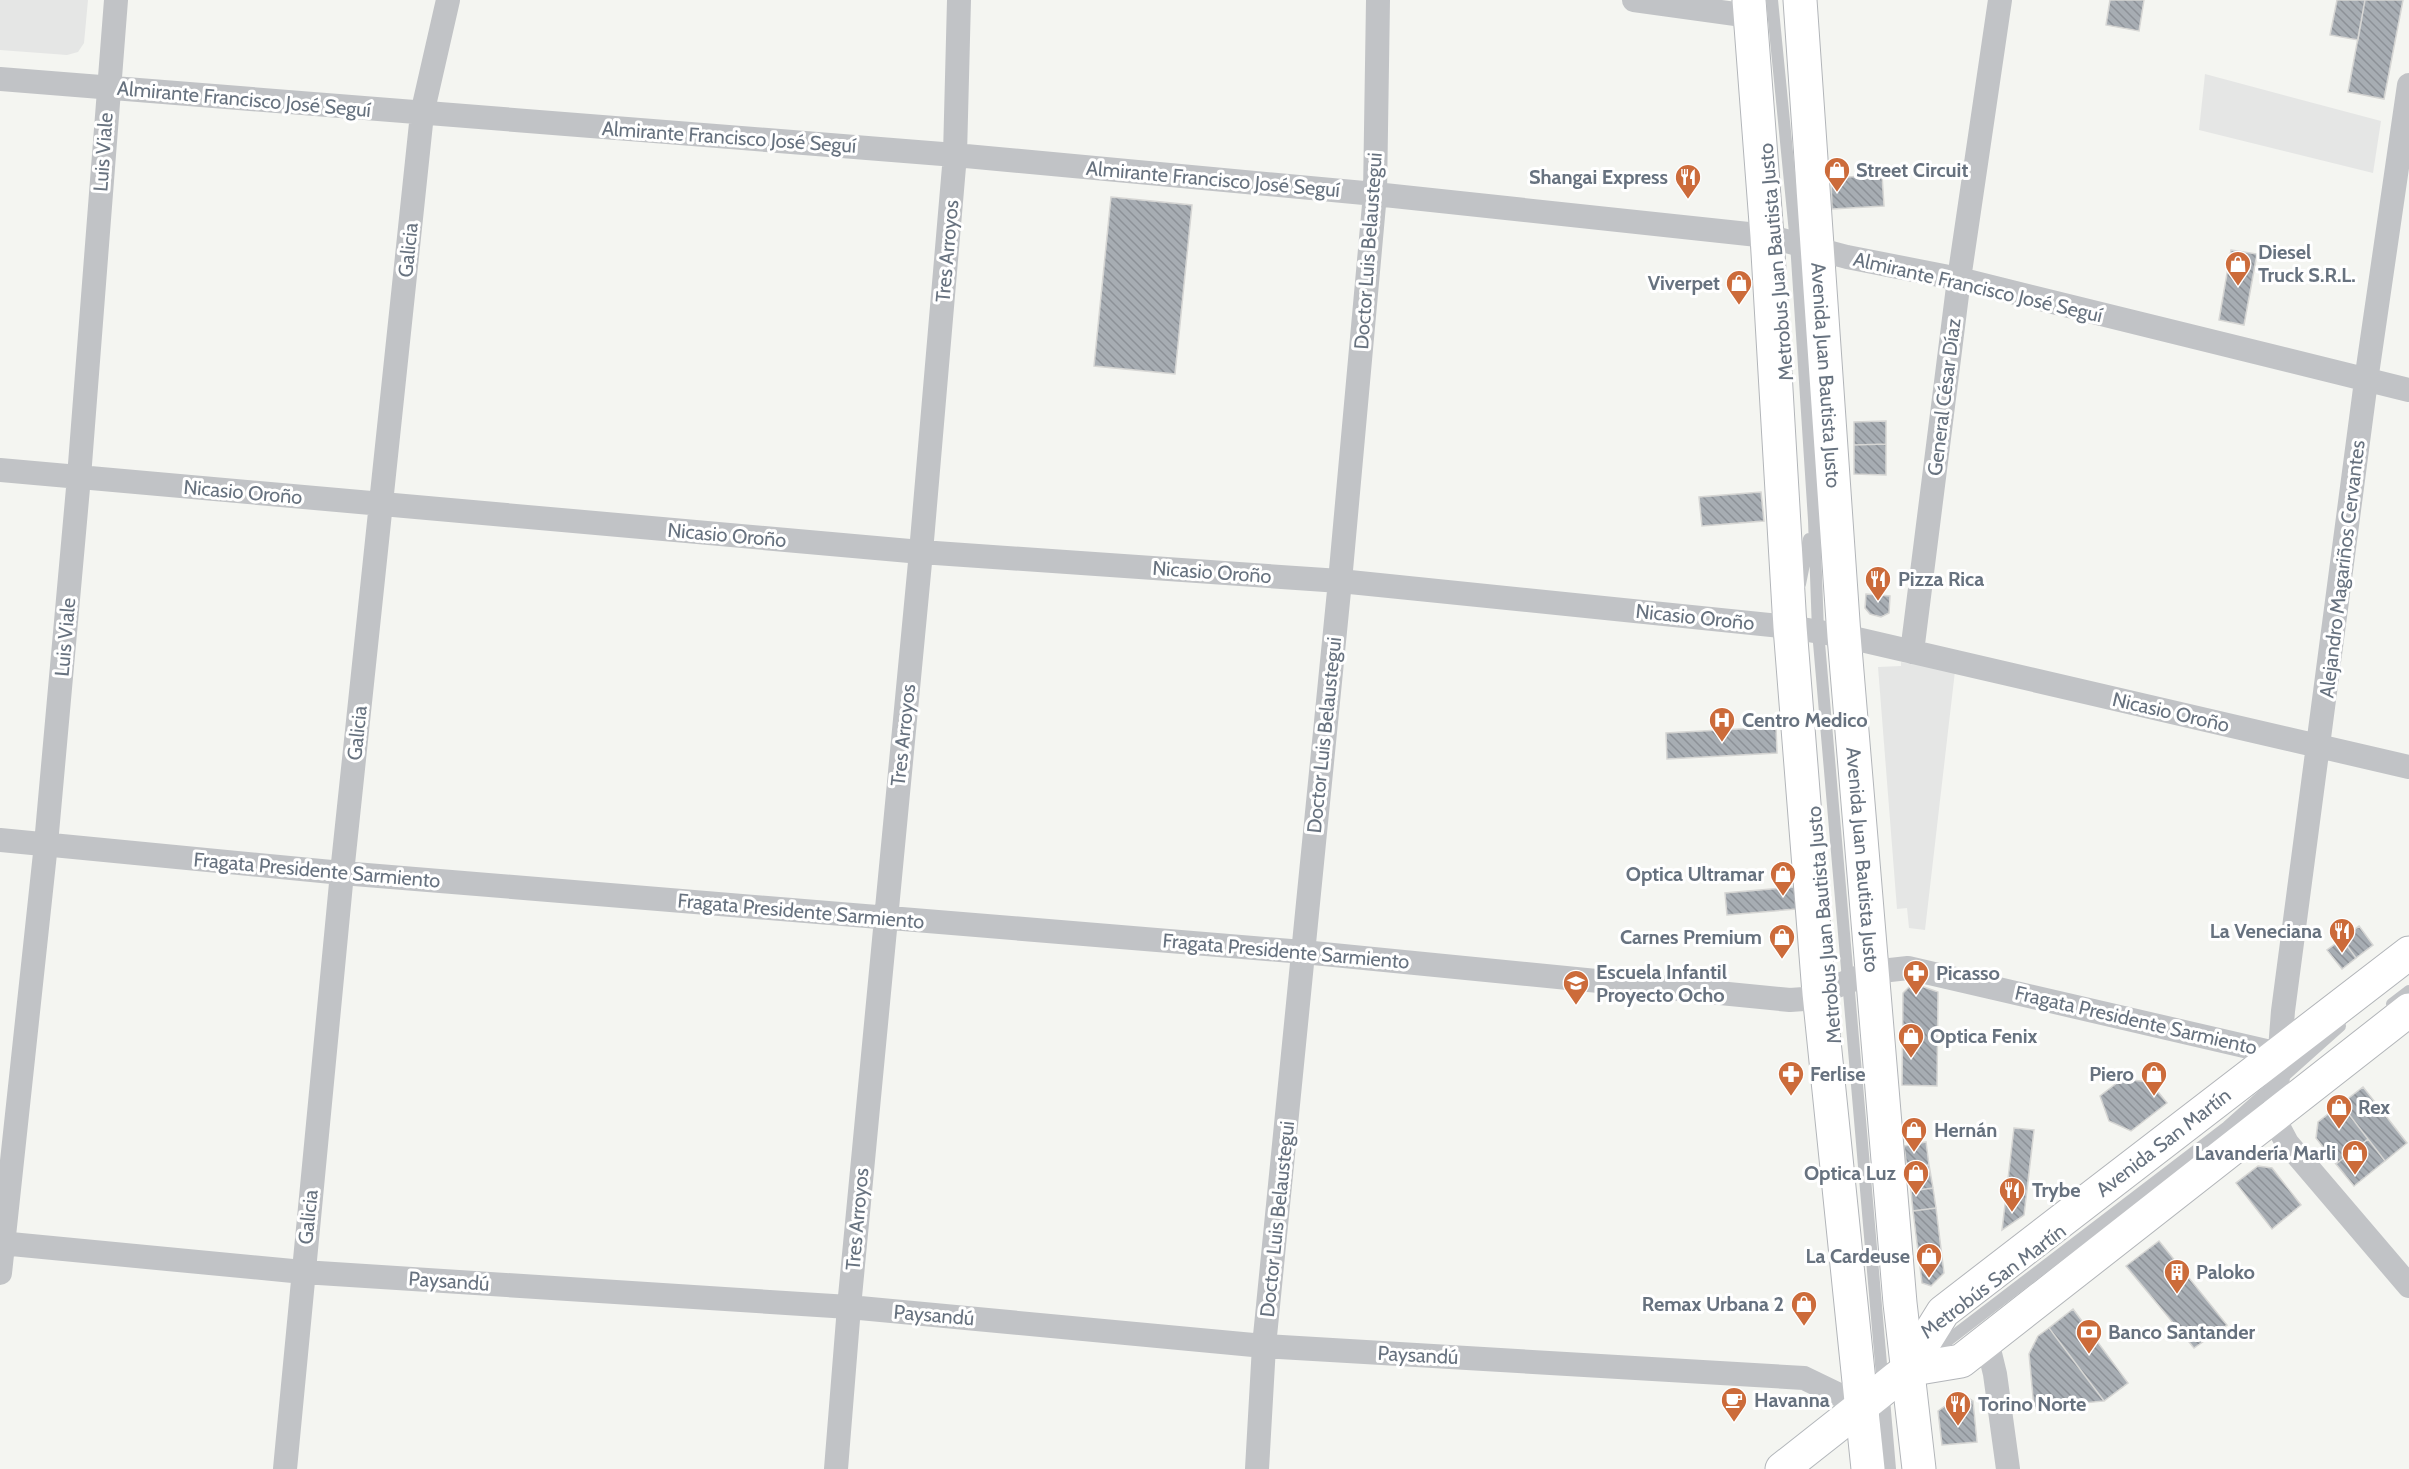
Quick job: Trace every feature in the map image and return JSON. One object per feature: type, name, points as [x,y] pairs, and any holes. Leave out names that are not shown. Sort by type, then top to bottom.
[{"type":"main road","name":"Avenida Juan Bautista Justo","points":[[1800,0],[1794,242],[1817,631],[1884,1388],[1916,1429],[1919,1469]]},
{"type":"main road","name":"Avenida Juan Bautista Justo","points":[[1757,5],[1794,242],[1817,631],[1884,1388],[1868,1469]]},
{"type":"main road","name":"Avenida San Martín","points":[[1884,1388],[1961,1361],[1987,1341],[2277,1083],[2409,952]]},
{"type":"main road","name":"Avenida San Martín","points":[[1782,1469],[1884,1388],[1943,1312],[2277,1083],[2395,1011]]},
{"type":"street","name":"Luis Viale","points":[[0,1273],[1,1243],[46,844],[79,477],[116,0]]},
{"type":"street","name":"Galicia","points":[[285,1469],[342,873],[422,114],[448,0]]},
{"type":"street","name":"Tres Arroyos","points":[[836,1469],[849,1307],[921,552],[955,155],[959,0]]},
{"type":"street","name":"Doctor Luis Belaustegui","points":[[1257,1469],[1264,1346],[1340,581],[1374,194],[1378,0]]},
{"type":"street","points":[[1634,0],[1757,5]]},
{"type":"street","name":"General César Díaz","points":[[1912,652],[1959,279],[2000,0]]},
{"type":"street","name":"Almirante Francisco José Seguí","points":[[0,79],[955,155],[1374,194],[1794,242],[1847,257],[1959,279],[2409,390]]},
{"type":"street","name":"Alejandro Magariños Cervantes","points":[[2277,1083],[2366,381],[2409,85]]},
{"type":"street","name":"Nicasio Oroño","points":[[0,470],[921,552],[1340,581],[1817,631],[2409,767]]},
{"type":"street","name":"Fragata Presidente Sarmiento","points":[[0,840],[342,873],[1303,952],[1790,1000],[1804,999],[1847,982],[1908,968],[2277,1083]]},
{"type":"street","points":[[2277,1083],[2279,1128],[2287,1143],[2409,1286]]},
{"type":"street","name":"Paysandú","points":[[1,1243],[303,1272],[849,1307],[1264,1346],[1804,1378],[1884,1388]]},
{"type":"street","points":[[1987,1341],[1995,1374],[2008,1469]]},
{"type":"lane","name":"Metrobus Juan Bautista Justo","points":[[1794,242],[1814,520],[1817,631]]},
{"type":"lane","name":"Metrobus Juan Bautista Justo","points":[[1814,520],[1817,631]]},
{"type":"lane","points":[[2395,1011],[2409,991]]},
{"type":"lane","points":[[2277,1083],[2345,1021]]},
{"type":"lane","points":[[2277,1083],[2338,1049]]},
{"type":"lane","points":[[1884,1388],[1890,1469]]},
{"type":"shaded area","points":[[0,0],[88,0],[84,43],[78,52],[67,55],[0,50]]},
{"type":"shaded area","points":[[2205,74],[2381,121],[2373,173],[2199,130]]},
{"type":"shaded area","points":[[1901,662],[1955,671],[1925,930],[1909,928],[1907,908],[1897,909],[1878,667],[1901,666]]},
{"type":"building","points":[[2110,0],[2144,0],[2139,31],[2106,25]]},
{"type":"building","points":[[2337,0],[2365,0],[2358,40],[2330,35]]},
{"type":"building","points":[[2365,0],[2403,0],[2384,99],[2348,92]]},
{"type":"building","points":[[1882,175],[1884,206],[1832,209],[1831,178]]},
{"type":"building","points":[[1111,197],[1192,205],[1175,374],[1094,366]]},
{"type":"building","name":"Diesel Truck S.R.L.","points":[[2231,250],[2257,254],[2244,325],[2219,320]]},
{"type":"building","points":[[1886,421],[1886,444],[1854,445],[1854,422]]},
{"type":"building","points":[[1886,444],[1886,475],[1854,474],[1854,445]]},
{"type":"building","points":[[1761,492],[1764,521],[1702,526],[1699,497]]},
{"type":"building","name":"Pizza Rica","points":[[1866,594],[1890,596],[1889,613],[1881,617],[1870,614],[1865,608]]},
{"type":"building","name":"Centro Medico","points":[[1776,727],[1777,753],[1667,759],[1666,733]]},
{"type":"building","points":[[1794,887],[1796,909],[1727,915],[1725,893]]},
{"type":"building","points":[[2359,926],[2373,945],[2356,958],[2342,939]]},
{"type":"building","name":"La Veneciana","points":[[2342,939],[2356,958],[2342,969],[2327,950]]},
{"type":"building","points":[[1913,983],[1938,992],[1937,1086],[1902,1085],[1903,993]]},
{"type":"building","points":[[2122,1079],[2150,1082],[2167,1103],[2131,1131],[2109,1121],[2100,1096]]},
{"type":"building","points":[[2363,1087],[2407,1143],[2385,1161],[2341,1104]]},
{"type":"building","name":"Rex","points":[[2341,1104],[2368,1139],[2336,1164],[2316,1138],[2318,1122]]},
{"type":"building","points":[[2014,1128],[2034,1130],[2024,1215],[2002,1230]]},
{"type":"building","points":[[2368,1139],[2385,1161],[2354,1186],[2336,1164]]},
{"type":"building","points":[[1926,1142],[1929,1165],[1907,1168],[1904,1146]]},
{"type":"building","points":[[1929,1165],[1933,1188],[1911,1191],[1907,1168]]},
{"type":"building","points":[[2258,1166],[2272,1168],[2301,1205],[2272,1229],[2236,1183]]},
{"type":"building","points":[[1933,1188],[1936,1208],[1913,1211],[1911,1191]]},
{"type":"building","points":[[1936,1208],[1944,1273],[1931,1286],[1922,1283],[1913,1211]]},
{"type":"building","name":"Paloko","points":[[2159,1241],[2227,1325],[2194,1348],[2126,1266]]},
{"type":"building","name":"Banco Santander","points":[[2073,1309],[2128,1383],[2104,1401],[2049,1328]]},
{"type":"building","points":[[2049,1328],[2104,1401],[2034,1408],[2029,1354],[2038,1336]]},
{"type":"building","name":"Torino Norte","points":[[1962,1394],[1973,1401],[1977,1442],[1942,1445],[1938,1411]]},
{"type":"place","name":"Street Circuit","points":[[1837,193]]},
{"type":"place","name":"Shangai Express","points":[[1688,200]]},
{"type":"place","name":"Diesel Truck S.R.L.","points":[[2238,287]]},
{"type":"place","name":"Viverpet","points":[[1739,306]]},
{"type":"place","name":"Pizza Rica","points":[[1878,602]]},
{"type":"place","name":"Centro Medico","points":[[1722,743]]},
{"type":"place","name":"Optica Ultramar","points":[[1783,897]]},
{"type":"place","name":"La Veneciana","points":[[2342,954]]},
{"type":"place","name":"Carnes Premium","points":[[1782,960]]},
{"type":"place","name":"Picasso","points":[[1916,996]]},
{"type":"place","name":"Escuela Infantil Proyecto Ocho","points":[[1576,1006]]},
{"type":"place","name":"Optica Fenix","points":[[1911,1059]]},
{"type":"place","name":"Ferlise","points":[[1791,1097]]},
{"type":"place","name":"Piero","points":[[2154,1097]]},
{"type":"place","name":"Rex","points":[[2339,1130]]},
{"type":"place","name":"Hernán","points":[[1914,1153]]},
{"type":"place","name":"Lavandería Marli","points":[[2355,1176]]},
{"type":"place","name":"Optica Luz","points":[[1916,1196]]},
{"type":"place","name":"Trybe","points":[[2012,1213]]},
{"type":"place","name":"La Cardeuse","points":[[1929,1279]]},
{"type":"place","name":"Paloko","points":[[2177,1295]]},
{"type":"place","name":"Remax Urbana 2","points":[[1804,1327]]},
{"type":"place","name":"Banco Santander","points":[[2089,1355]]},
{"type":"place","name":"Havanna","points":[[1734,1423]]},
{"type":"place","name":"Torino Norte","points":[[1958,1427]]}]
